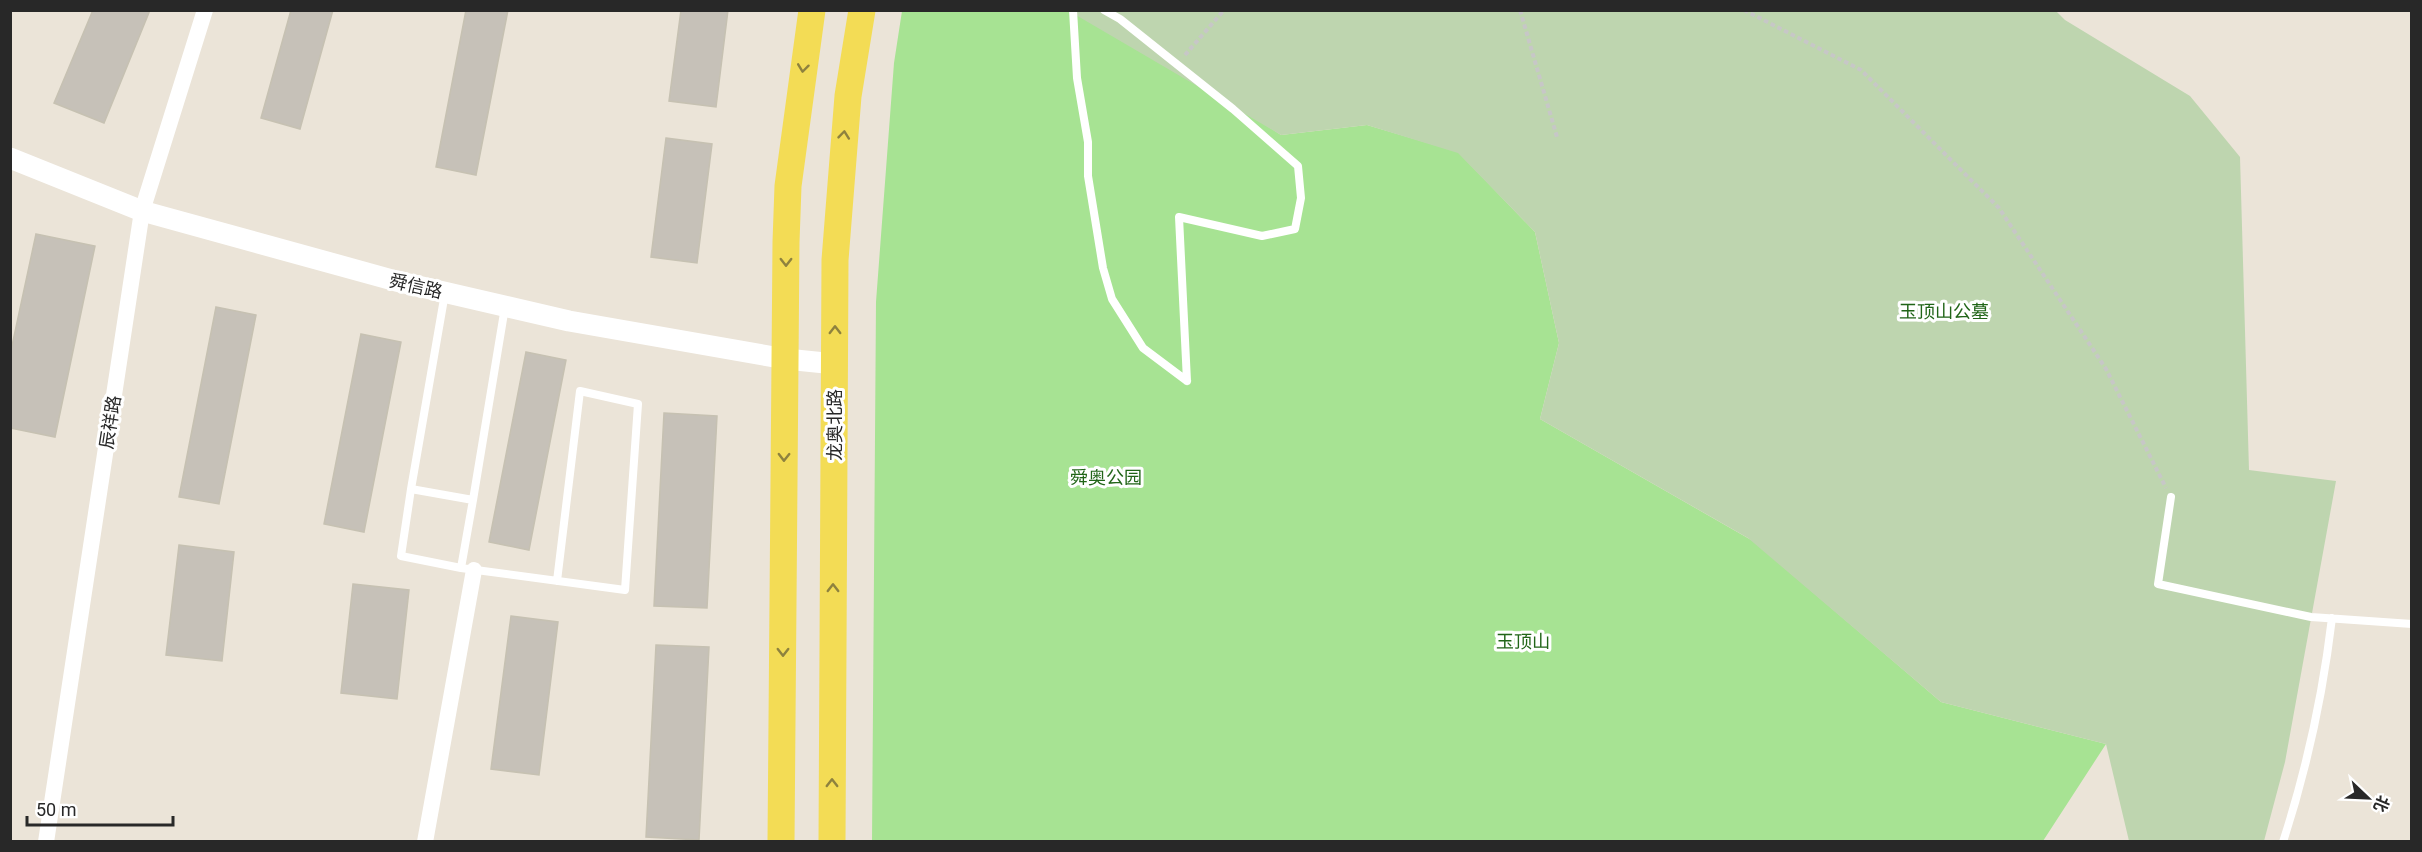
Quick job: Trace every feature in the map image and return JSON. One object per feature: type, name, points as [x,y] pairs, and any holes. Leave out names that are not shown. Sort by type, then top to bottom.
[{"type":"main road","points":[[782,842],[788,186],[812,10]]},
{"type":"main road","name":"龙奥北路","points":[[832,842],[835,260],[848,96],[862,10]]},
{"type":"street","name":"辰祥路","points":[[46,842],[142,211],[205,10]]},
{"type":"street","name":"舜信路","points":[[10,158],[142,211],[445,292],[569,321],[786,359],[835,364]]},
{"type":"street","points":[[425,842],[467,569]]},
{"type":"lane","points":[[1073,10],[1077,78],[1088,142],[1088,176],[1103,268],[1112,299],[1143,348],[1187,381],[1179,217],[1262,236],[1295,229],[1301,198],[1298,166],[1177,64],[1120,19],[1104,10]]},
{"type":"lane","points":[[445,292],[401,556],[467,569],[557,581],[625,590],[638,404],[580,391],[557,581]]},
{"type":"lane","points":[[467,569],[473,500],[505,306]]},
{"type":"lane","points":[[411,489],[473,500]]},
{"type":"lane","points":[[2170,496],[2158,584],[2311,617],[2412,624]]},
{"type":"lane","points":[[2283,842],[2302,782],[2326,667],[2332,618]]},
{"type":"path","points":[[1177,64],[1224,10]]},
{"type":"path","points":[[1520,10],[1557,137]]},
{"type":"path","points":[[1744,10],[1861,70],[1999,208],[2106,369],[2170,496]]},
{"type":"green space","points":[[902,11],[1091,11],[1281,135],[1367,125],[1458,152],[1535,232],[1559,343],[1540,419],[1753,541],[1941,702],[2106,744],[2043,841],[872,842],[876,302],[894,63]]},
{"type":"green space","name":"玉顶山公墓","points":[[1069,11],[2056,11],[2065,20],[2190,96],[2240,157],[2249,470],[2336,481],[2285,762],[2264,841],[2129,841],[2106,744],[1941,702],[1748,538],[1540,419],[1559,343],[1535,232],[1458,153],[1367,125],[1281,135]]},
{"type":"building","points":[[93,10],[150,10],[104,123],[54,103]]},
{"type":"building","points":[[291,10],[333,10],[300,129],[261,118]]},
{"type":"building","points":[[466,10],[508,10],[476,175],[436,167]]},
{"type":"building","points":[[681,10],[728,10],[716,107],[669,101]]},
{"type":"building","points":[[666,138],[712,144],[697,263],[651,257]]},
{"type":"building","points":[[36,234],[95,246],[55,437],[10,428],[10,355]]},
{"type":"building","points":[[216,307],[256,315],[219,504],[179,497]]},
{"type":"building","points":[[361,334],[401,342],[364,532],[324,524]]},
{"type":"building","points":[[526,352],[566,360],[529,550],[489,542]]},
{"type":"building","points":[[664,413],[717,416],[707,608],[654,606]]},
{"type":"building","points":[[179,545],[234,552],[222,661],[166,655]]},
{"type":"building","points":[[353,584],[409,590],[397,699],[341,693]]},
{"type":"building","points":[[511,616],[558,622],[539,775],[491,769]]},
{"type":"building","points":[[656,645],[709,647],[699,840],[646,837]]},
{"type":"park label","name":"舜奥公园","points":[[1106,477]]},
{"type":"park label","name":"玉顶山","points":[[1523,641]]}]
